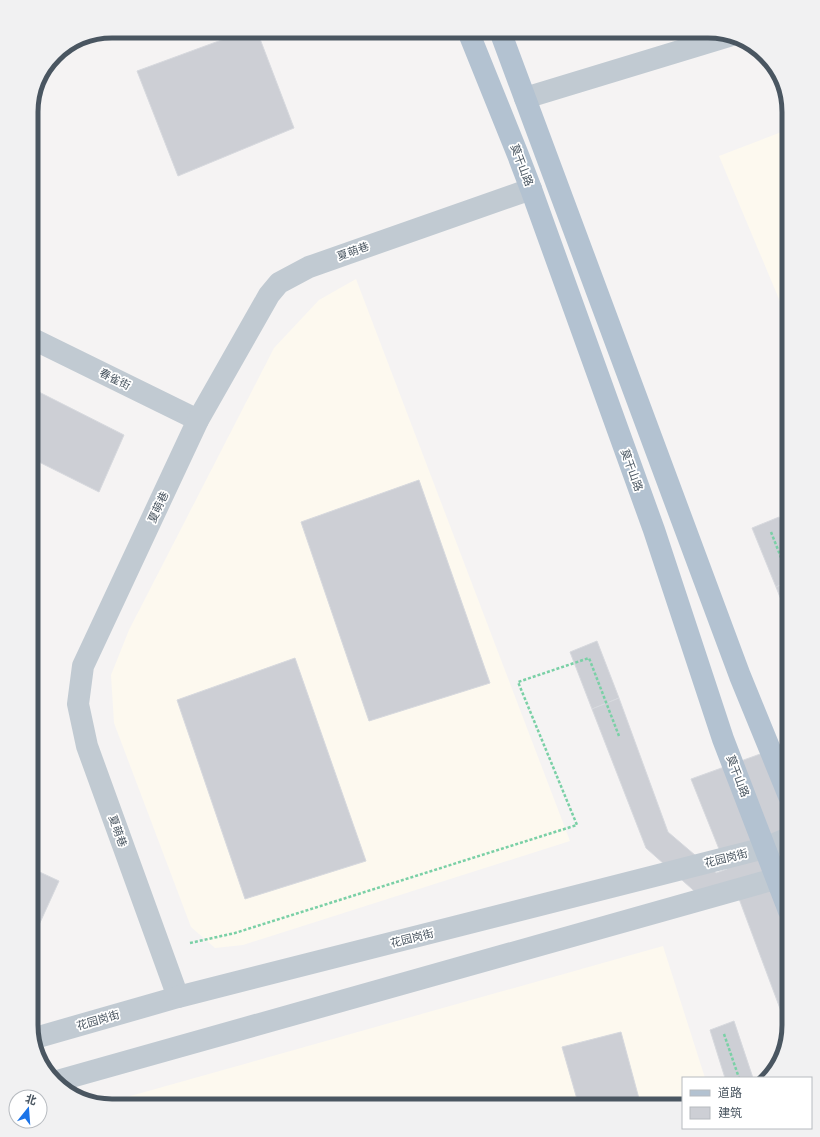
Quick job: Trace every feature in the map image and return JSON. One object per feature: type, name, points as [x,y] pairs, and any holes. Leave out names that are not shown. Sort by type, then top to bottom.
[{"type":"main road","name":"莫干山路","points":[[471,38],[518,155],[654,530],[723,739],[765,848],[782,875]]},
{"type":"main road","points":[[503,38],[740,676],[782,779]]},
{"type":"street","points":[[525,98],[720,39]]},
{"type":"street","name":"夏萌巷","points":[[178,997],[87,746],[78,704],[83,666],[198,420],[269,295],[279,283],[309,267],[530,189]]},
{"type":"street","name":"春雀街","points":[[38,341],[198,420]]},
{"type":"street","name":"花园岗街","points":[[39,1036],[178,997],[765,848],[782,841]]},
{"type":"street","points":[[62,1080],[782,877]]},
{"type":"path","points":[[771,532],[782,560]]},
{"type":"path","points":[[190,943],[235,933],[577,825],[518,682],[589,658],[619,736]]},
{"type":"path","points":[[724,1034],[739,1077]]},
{"type":"shaded area","points":[[782,132],[782,306],[719,156]]},
{"type":"shaded area","points":[[356,279],[570,841],[243,945],[215,948],[191,927],[114,723],[111,675],[129,630],[274,348],[319,300]]},
{"type":"shaded area","points":[[663,946],[705,1077],[682,1077],[682,1099],[120,1099]]},
{"type":"building","points":[[227,38],[260,38],[294,128],[178,176],[137,71]]},
{"type":"building","points":[[38,392],[124,435],[99,492],[38,462]]},
{"type":"building","points":[[419,480],[490,683],[369,721],[301,522]]},
{"type":"building","points":[[779,517],[782,524],[782,584],[776,587],[752,528]]},
{"type":"building","points":[[782,584],[782,602],[776,587]]},
{"type":"building","points":[[597,641],[619,698],[592,709],[570,652]]},
{"type":"building","points":[[295,658],[366,861],[245,899],[177,700]]},
{"type":"building","points":[[619,698],[668,832],[716,873],[727,869],[691,779],[763,753],[782,806],[782,1014],[738,896],[710,905],[646,848],[592,709]]},
{"type":"building","points":[[38,871],[59,881],[38,927]]},
{"type":"building","points":[[734,1021],[753,1077],[725,1077],[710,1030]]},
{"type":"building","points":[[621,1032],[639,1099],[577,1099],[562,1047]]}]
